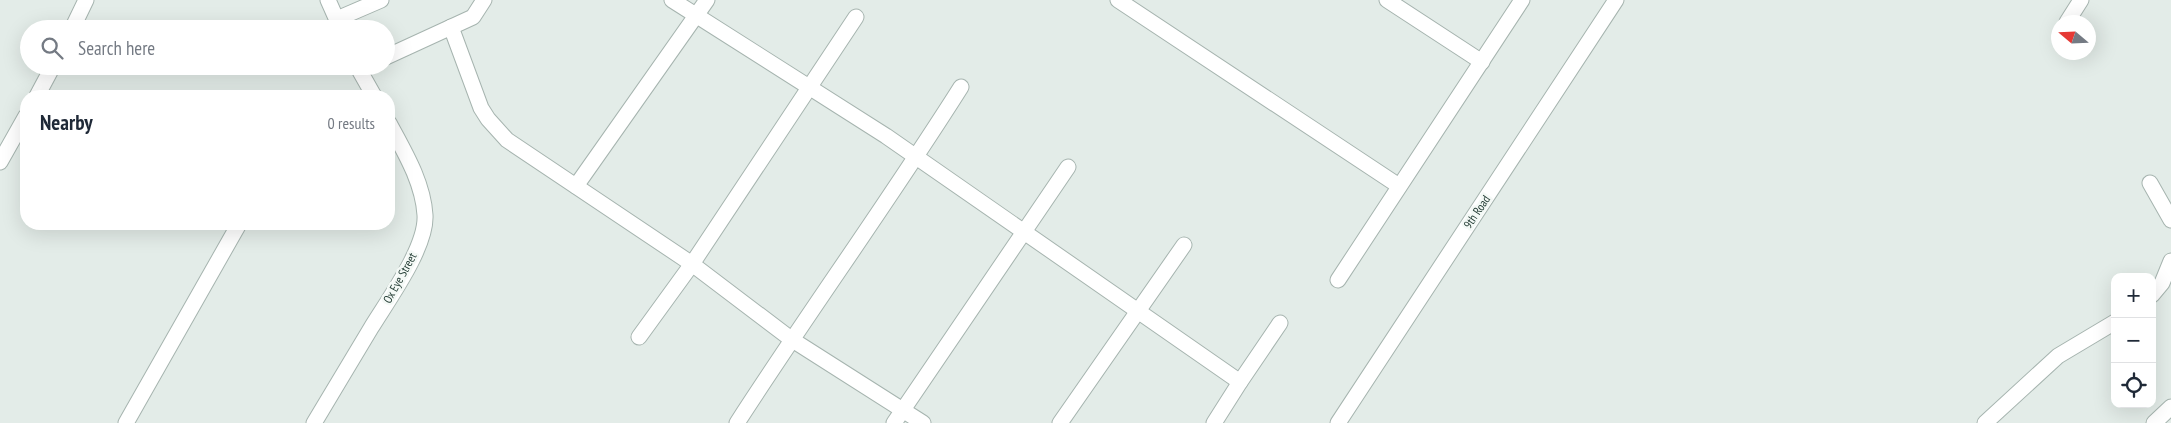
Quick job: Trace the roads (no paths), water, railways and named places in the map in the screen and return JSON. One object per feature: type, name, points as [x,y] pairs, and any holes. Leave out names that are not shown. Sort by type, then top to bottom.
[{"type":"street","points":[[76,20],[86,0]]},
{"type":"street","points":[[328,0],[337,20]]},
{"type":"street","points":[[346,20],[381,0]]},
{"type":"street","points":[[395,53],[473,17],[484,0]]},
{"type":"street","points":[[672,0],[916,157],[1024,230],[1137,312],[1240,382]]},
{"type":"street","points":[[576,186],[707,0]]},
{"type":"street","points":[[1118,0],[1399,186]]},
{"type":"street","points":[[1387,0],[1482,62]]},
{"type":"street","points":[[1338,280],[1522,0]]},
{"type":"street","name":"9th Road","points":[[1338,423],[1616,0]]},
{"type":"street","points":[[2071,15],[2081,0]]},
{"type":"street","points":[[639,338],[692,264],[856,17]]},
{"type":"street","points":[[452,27],[481,108],[488,120],[507,140],[692,264],[791,340],[923,423]]},
{"type":"street","points":[[41,90],[48,75]]},
{"type":"street","points":[[365,75],[371,90]]},
{"type":"street","points":[[737,423],[961,87]]},
{"type":"street","points":[[0,162],[20,127]]},
{"type":"street","name":"Ox Eye Street","points":[[314,423],[406,270],[422,237],[425,216],[420,187],[408,157],[395,134]]},
{"type":"street","points":[[894,423],[1068,167]]},
{"type":"street","points":[[2150,182],[2171,220]]},
{"type":"street","points":[[126,423],[236,230]]},
{"type":"street","points":[[1060,423],[1184,245]]},
{"type":"street","points":[[2156,290],[2162,283],[2171,261]]},
{"type":"street","points":[[1214,423],[1280,324]]},
{"type":"street","points":[[1985,423],[2058,356],[2111,324]]},
{"type":"street","points":[[2154,423],[2171,407]]}]
